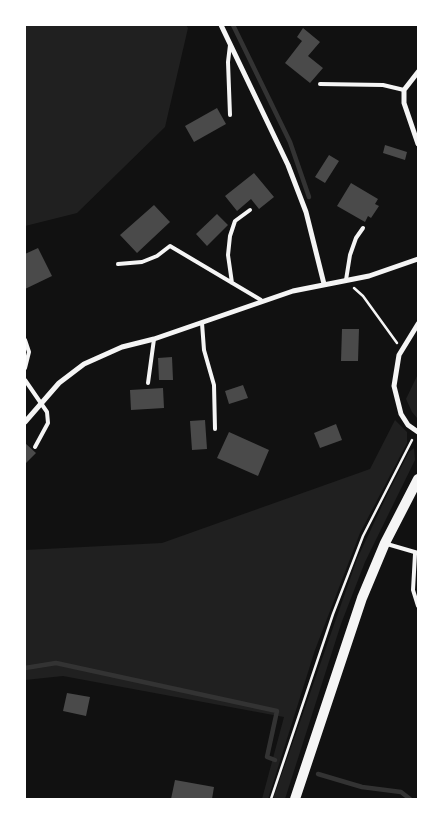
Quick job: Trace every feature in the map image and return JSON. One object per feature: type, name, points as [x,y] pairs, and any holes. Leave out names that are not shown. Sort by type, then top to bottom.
[{"type":"main road","points":[[295,799],[347,642],[385,544],[418,479]]},
{"type":"street","points":[[222,25],[288,165],[306,212],[324,284]]},
{"type":"street","points":[[418,72],[404,90],[404,103],[418,144]]},
{"type":"street","points":[[25,422],[59,383],[84,364],[122,347],[154,339],[202,323],[261,300],[324,284],[369,276],[418,259]]},
{"type":"street","points":[[418,324],[402,350],[395,371],[394,386],[396,401],[408,425],[418,431]]},
{"type":"lane","points":[[230,44],[228,62],[230,115]]},
{"type":"lane","points":[[320,84],[383,85],[404,90]]},
{"type":"lane","points":[[232,283],[228,255],[230,236],[235,221],[250,210]]},
{"type":"lane","points":[[346,280],[350,255],[356,238],[364,228]]},
{"type":"lane","points":[[118,264],[142,262],[157,256],[170,246],[261,300]]},
{"type":"lane","points":[[202,323],[204,350],[214,385],[215,429]]},
{"type":"lane","points":[[148,383],[154,339]]},
{"type":"lane","points":[[25,340],[29,352],[25,368]]},
{"type":"lane","points":[[25,380],[47,412],[48,423],[35,447]]},
{"type":"lane","points":[[385,544],[417,554],[413,590],[418,606]]},
{"type":"path","points":[[346,280],[363,296],[402,350]]},
{"type":"path","points":[[271,799],[333,614],[363,536],[418,431]]},
{"type":"shaded area","points":[[25,25],[186,25],[188,28],[165,127],[77,213],[25,226]]},
{"type":"shaded area","points":[[418,374],[418,418],[417,418],[406,399]]},
{"type":"shaded area","points":[[395,420],[407,432],[407,443],[360,533],[315,650],[268,799],[262,799],[284,717],[63,676],[25,680],[25,550],[162,543],[370,469]]},
{"type":"shaded area","points":[[414,448],[415,460],[365,562],[341,624],[285,799],[273,799],[357,559],[409,452]]},
{"type":"building","points":[[303,28],[320,42],[308,56],[323,68],[310,83],[285,63],[302,41],[297,37]]},
{"type":"building","points":[[217,108],[226,124],[194,142],[185,126]]},
{"type":"building","points":[[385,145],[407,152],[405,160],[383,153]]},
{"type":"building","points":[[329,155],[339,161],[325,183],[315,177]]},
{"type":"building","points":[[254,173],[274,197],[259,209],[251,199],[237,211],[225,196]]},
{"type":"building","points":[[351,183],[378,199],[375,204],[379,206],[371,218],[368,216],[365,222],[337,206]]},
{"type":"building","points":[[154,205],[170,222],[137,253],[120,235]]},
{"type":"building","points":[[217,214],[228,225],[207,246],[196,234]]},
{"type":"building","points":[[38,248],[52,276],[25,289],[25,254]]},
{"type":"building","points":[[342,329],[359,329],[358,361],[341,361]]},
{"type":"building","points":[[172,357],[173,380],[159,380],[158,358]]},
{"type":"building","points":[[243,385],[248,398],[229,404],[225,391]]},
{"type":"building","points":[[163,388],[164,408],[131,410],[130,390]]},
{"type":"building","points":[[205,420],[207,449],[192,450],[190,421]]},
{"type":"building","points":[[336,424],[342,440],[320,448],[314,433]]},
{"type":"building","points":[[229,432],[269,450],[258,476],[217,458]]},
{"type":"building","points":[[25,443],[36,453],[25,464]]},
{"type":"building","points":[[67,693],[90,697],[86,716],[63,711]]},
{"type":"building","points":[[175,780],[214,787],[212,799],[171,799]]},
{"type":"waterway","points":[[233,25],[290,142],[309,197]]},
{"type":"waterway","points":[[25,668],[56,663],[277,711],[267,757],[275,760]]},
{"type":"waterway","points":[[318,774],[362,787],[401,792],[410,799]]}]
